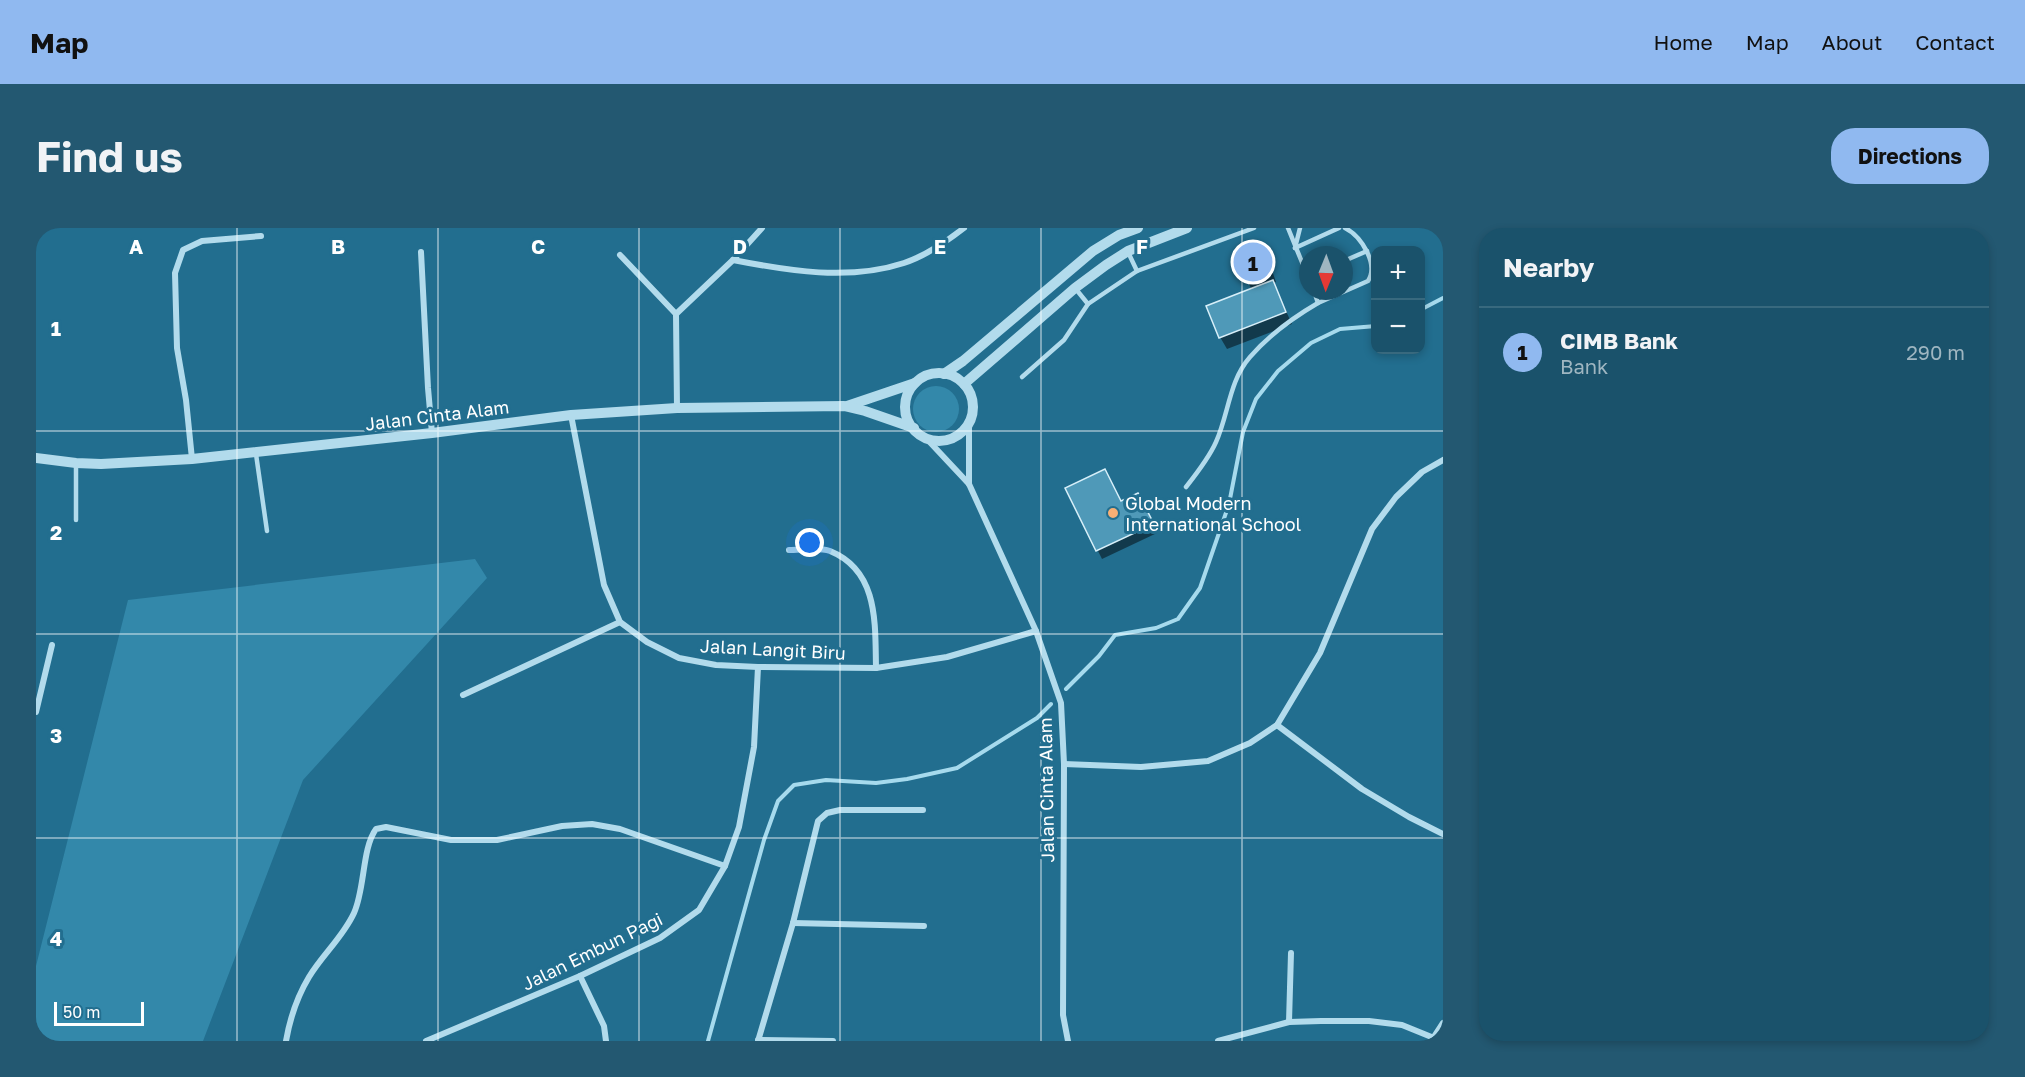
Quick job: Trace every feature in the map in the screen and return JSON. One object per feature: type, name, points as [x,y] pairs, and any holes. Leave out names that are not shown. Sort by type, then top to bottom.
[{"type":"street","points":[[676,314],[733,261],[762,228]]},
{"type":"street","points":[[733,261],[825,273],[862,273],[905,263],[945,242],[964,228]]},
{"type":"street","points":[[944,374],[963,361],[1093,251],[1119,235],[1138,228]]},
{"type":"street","points":[[964,384],[1074,288],[1128,251],[1187,228]]},
{"type":"street","points":[[192,459],[186,399],[177,348],[175,273],[183,250],[202,241],[261,236]]},
{"type":"street","points":[[421,252],[432,433]]},
{"type":"street","points":[[620,255],[676,314],[677,408]]},
{"type":"street","points":[[944,374],[955,377],[964,384],[973,403],[969,423],[953,438],[939,441],[925,437],[914,428],[906,414],[906,405],[916,382],[929,375],[944,374]]},
{"type":"street","name":"Jalan Cinta Alam","points":[[36,458],[76,464],[192,459],[572,415],[677,408],[844,406],[865,401],[916,382]]},
{"type":"street","name":"Jalan Cinta Alam","points":[[844,406],[914,428]]},
{"type":"street","points":[[464,694],[620,622],[604,585],[572,415]]},
{"type":"street","name":"Jalan Cinta Alam","points":[[969,423],[969,484]]},
{"type":"street","name":"Jalan Cinta Alam","points":[[925,437],[969,484],[1036,631],[1061,703],[1064,764],[1063,1015],[1068,1041]]},
{"type":"street","points":[[1064,764],[1141,767],[1208,760],[1250,743],[1277,725],[1320,653],[1372,529],[1396,496],[1422,472],[1443,460]]},
{"type":"street","points":[[789,550],[829,550],[857,567],[873,601],[876,668]]},
{"type":"street","name":"Jalan Langit Biru","points":[[620,622],[647,642],[679,658],[716,665],[758,667],[876,668],[947,657],[1036,631]]},
{"type":"street","points":[[36,712],[52,645]]},
{"type":"street","name":"Jalan Embun Pagi","points":[[426,1041],[580,976],[660,938],[699,910],[725,866],[739,827],[754,747],[758,667]]},
{"type":"street","points":[[1277,725],[1362,789],[1443,834]]},
{"type":"street","points":[[833,1041],[758,1040],[793,923],[818,821],[827,813],[840,810],[923,810]]},
{"type":"street","points":[[286,1041],[291,1016],[310,976],[338,940],[355,912],[370,836],[376,829],[386,827],[451,840],[497,840],[562,826],[592,824],[620,829],[725,866]]},
{"type":"street","points":[[793,923],[924,926]]},
{"type":"street","points":[[1289,1022],[1291,953]]},
{"type":"street","points":[[580,976],[604,1026],[606,1041]]},
{"type":"street","points":[[1218,1041],[1289,1022],[1369,1021],[1402,1025],[1433,1039],[1443,1023]]},
{"type":"lane","points":[[1022,377],[1064,340],[1088,304],[1137,271],[1254,228]]},
{"type":"lane","points":[[1288,228],[1299,257]]},
{"type":"lane","points":[[1295,248],[1300,228]]},
{"type":"lane","points":[[1295,248],[1339,228]]},
{"type":"lane","points":[[1186,487],[1209,456],[1217,440],[1232,387],[1250,357],[1293,318],[1318,303],[1368,281],[1372,270],[1367,251],[1350,230],[1345,228]]},
{"type":"lane","points":[[1128,251],[1137,271]]},
{"type":"lane","points":[[1353,257],[1367,251]]},
{"type":"lane","points":[[1074,288],[1088,304]]},
{"type":"lane","points":[[255,452],[267,531]]},
{"type":"lane","points":[[76,464],[76,520]]},
{"type":"shaded area","points":[[936,386],[945,387],[952,393],[958,400],[958,418],[952,425],[945,431],[936,432],[927,431],[920,425],[914,418],[913,409],[914,400],[920,393],[927,387]]},
{"type":"shaded area","points":[[475,559],[487,578],[303,780],[203,1041],[36,1041],[36,966],[128,600]]},
{"type":"building","points":[[1262,246],[1271,269],[1244,279],[1236,255]]},
{"type":"building","points":[[1273,280],[1286,312],[1219,338],[1206,306]]},
{"type":"building","name":"Global Modern International School","points":[[1105,469],[1121,501],[1138,493],[1154,524],[1096,551],[1065,488]]},
{"type":"waterway","points":[[1425,307],[1443,298]]},
{"type":"waterway","points":[[1066,689],[1099,656],[1115,635],[1156,628],[1178,619],[1200,588],[1229,504],[1243,432],[1256,399],[1278,371],[1311,343],[1340,329],[1371,326]]},
{"type":"waterway","points":[[708,1041],[764,840],[778,801],[794,785],[826,780],[876,783],[957,768],[1037,718],[1051,704]]},
{"type":"place","name":"CIMB Bank","points":[[1253,262]]},
{"type":"place","name":"Global Modern International School","points":[[1113,513]]}]
